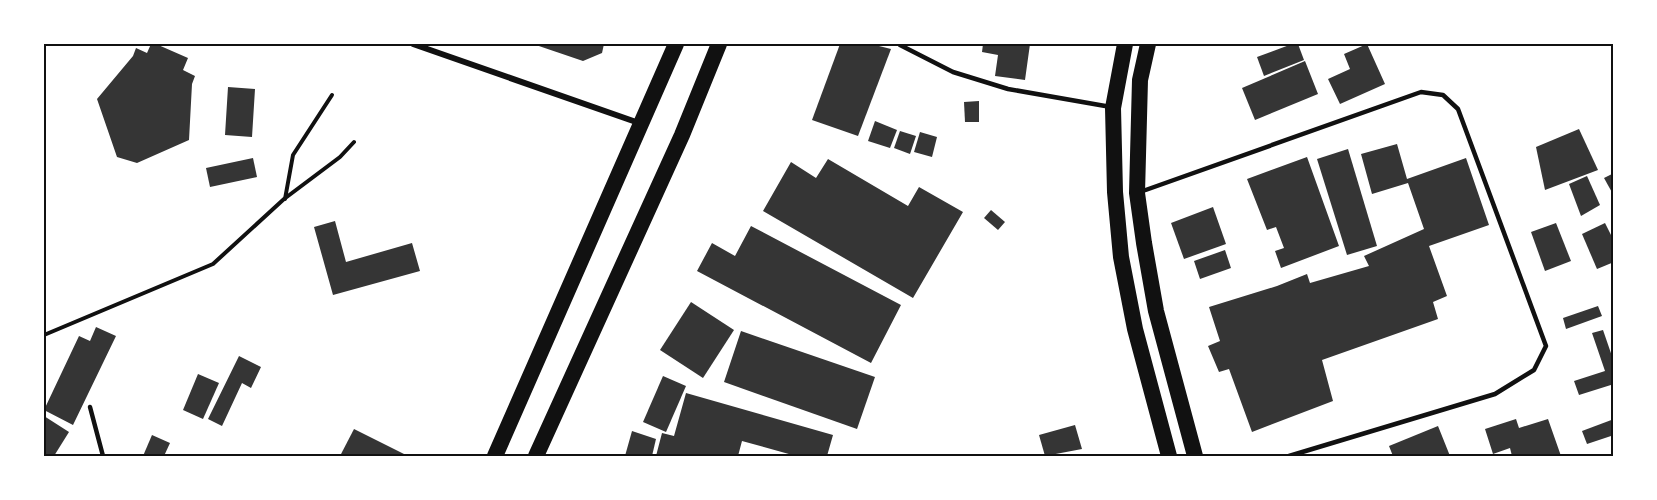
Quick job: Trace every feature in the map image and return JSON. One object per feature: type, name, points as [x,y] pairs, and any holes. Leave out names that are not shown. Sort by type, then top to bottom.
[{"type":"highway","points":[[495,456],[676,44]]},
{"type":"highway","points":[[536,456],[682,135],[719,44]]},
{"type":"highway","points":[[1125,44],[1113,108],[1115,192],[1121,257],[1135,329],[1169,456]]},
{"type":"highway","points":[[1148,44],[1140,80],[1137,193],[1156,311],[1195,456]]},
{"type":"street","points":[[413,44],[641,124]]},
{"type":"lane","points":[[900,45],[953,72],[1008,89],[1113,108]]},
{"type":"lane","points":[[1137,193],[1421,92],[1443,95],[1458,109],[1546,346],[1534,370],[1495,394],[1289,456]]},
{"type":"lane","points":[[90,407],[103,456]]},
{"type":"path","points":[[285,199],[293,155],[332,95]]},
{"type":"path","points":[[44,335],[213,264],[285,199],[340,157],[354,142]]},
{"type":"building","points":[[151,44],[188,58],[183,70],[195,76],[192,84],[189,140],[137,163],[117,157],[97,99],[133,56],[136,48],[147,53]]},
{"type":"building","points":[[533,44],[604,44],[602,53],[583,61]]},
{"type":"building","points":[[840,44],[871,44],[891,49],[858,136],[812,120]]},
{"type":"building","points":[[983,44],[1030,44],[1025,80],[995,76],[998,55],[982,52]]},
{"type":"building","points":[[1292,44],[1298,44],[1304,60],[1264,76],[1257,57]]},
{"type":"building","points":[[1367,44],[1385,84],[1340,104],[1328,79],[1350,69],[1344,54]]},
{"type":"building","points":[[1305,61],[1318,94],[1255,120],[1242,88]]},
{"type":"building","points":[[228,87],[255,89],[252,137],[225,135]]},
{"type":"building","points":[[979,101],[979,122],[965,122],[964,102]]},
{"type":"building","points":[[875,121],[897,130],[890,148],[868,141]]},
{"type":"building","points":[[1579,129],[1598,170],[1545,190],[1536,147]]},
{"type":"building","points":[[900,131],[916,136],[910,154],[894,148]]},
{"type":"building","points":[[920,132],[937,137],[932,157],[914,152]]},
{"type":"building","points":[[1397,144],[1407,179],[1466,158],[1489,225],[1429,246],[1447,296],[1433,302],[1438,319],[1322,360],[1333,401],[1252,432],[1229,369],[1219,372],[1208,346],[1220,341],[1209,307],[1307,274],[1310,283],[1369,266],[1364,256],[1424,229],[1408,183],[1372,194],[1361,154]]},
{"type":"building","points":[[1348,149],[1377,246],[1347,255],[1317,159]]},
{"type":"building","points":[[1307,157],[1339,246],[1281,268],[1275,251],[1284,248],[1276,227],[1267,230],[1247,179]]},
{"type":"building","points":[[253,158],[257,177],[210,187],[206,168]]},
{"type":"building","points":[[828,159],[908,206],[919,187],[963,212],[913,298],[763,211],[791,162],[816,178]]},
{"type":"building","points":[[1614,173],[1614,196],[1604,178]]},
{"type":"building","points":[[1587,176],[1600,205],[1581,216],[1569,184]]},
{"type":"building","points":[[1213,207],[1226,244],[1184,259],[1171,223]]},
{"type":"building","points":[[991,210],[1005,222],[998,230],[984,218]]},
{"type":"building","points":[[335,221],[346,262],[412,243],[420,271],[333,295],[314,227]]},
{"type":"building","points":[[1556,223],[1571,261],[1545,271],[1531,232]]},
{"type":"building","points":[[1605,223],[1614,241],[1614,262],[1597,269],[1582,234]]},
{"type":"building","points":[[751,226],[901,305],[871,363],[697,271],[712,243],[735,256]]},
{"type":"building","points":[[1225,250],[1231,268],[1200,279],[1194,261]]},
{"type":"building","points":[[691,302],[734,330],[703,378],[660,350]]},
{"type":"building","points":[[1598,306],[1602,316],[1566,329],[1563,318]]},
{"type":"building","points":[[96,327],[116,336],[73,425],[44,410],[79,336],[90,341]]},
{"type":"building","points":[[1603,330],[1614,362],[1614,384],[1579,395],[1574,381],[1605,371],[1592,333]]},
{"type":"building","points":[[741,331],[875,377],[857,429],[724,382]]},
{"type":"building","points":[[239,356],[261,367],[251,388],[242,383],[222,426],[208,419]]},
{"type":"building","points":[[198,374],[219,383],[203,419],[183,410]]},
{"type":"building","points":[[663,376],[686,386],[666,432],[643,422]]},
{"type":"building","points":[[686,393],[833,435],[827,456],[796,456],[742,441],[738,456],[656,456],[662,433],[674,436]]},
{"type":"building","points":[[44,416],[69,432],[54,456],[44,456]]},
{"type":"building","points":[[1516,419],[1519,428],[1548,419],[1561,456],[1512,456],[1510,448],[1493,454],[1485,429]]},
{"type":"building","points":[[1614,419],[1614,435],[1587,444],[1582,431]]},
{"type":"building","points":[[1075,425],[1082,449],[1045,456],[1039,435]]},
{"type":"building","points":[[1438,426],[1450,456],[1393,456],[1389,446]]},
{"type":"building","points":[[354,429],[408,456],[340,456]]},
{"type":"building","points":[[632,431],[656,439],[652,456],[625,456]]},
{"type":"building","points":[[152,435],[170,443],[164,456],[143,456]]}]
